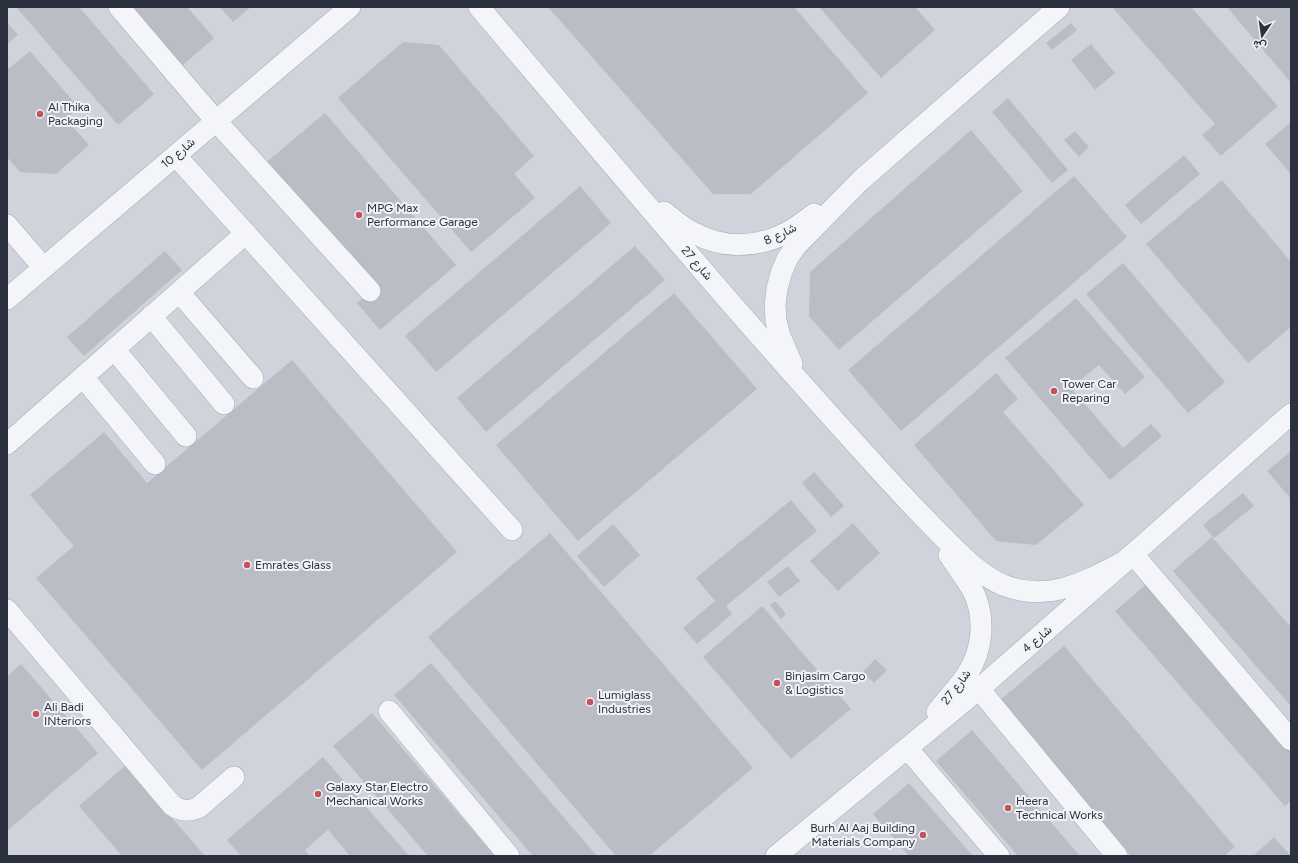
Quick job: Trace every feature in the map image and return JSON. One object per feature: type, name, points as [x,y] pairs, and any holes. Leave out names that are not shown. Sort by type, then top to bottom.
[{"type":"street","points":[[119,7],[216,121],[370,291]]},
{"type":"street","name":"شارع 10","points":[[7,299],[350,7]]},
{"type":"street","name":"شارع 27","points":[[479,7],[630,186],[801,384],[920,514],[971,564],[981,572],[1003,585],[1040,591],[1054,591],[1078,584],[1129,558]]},
{"type":"street","name":"شارع 8","points":[[801,384],[780,336],[776,321],[775,305],[777,289],[787,259],[796,246],[862,180],[1059,7]]},
{"type":"street","points":[[176,156],[512,530]]},
{"type":"street","name":"شارع 8","points":[[630,186],[682,226],[694,233],[706,239],[720,243],[747,245],[761,243],[787,233],[862,180]]},
{"type":"street","points":[[7,225],[43,267]]},
{"type":"street","points":[[7,444],[246,233]]},
{"type":"street","points":[[179,292],[253,378]]},
{"type":"street","points":[[151,316],[224,404]]},
{"type":"street","points":[[114,349],[186,436]]},
{"type":"street","points":[[83,377],[155,464]]},
{"type":"street","name":"شارع 4","points":[[776,856],[979,689],[1291,414]]},
{"type":"street","name":"شارع 27","points":[[907,748],[965,677],[972,666],[980,642],[981,629],[980,616],[973,591],[920,514]]},
{"type":"street","points":[[1129,558],[1291,740]]},
{"type":"street","points":[[7,610],[172,805],[177,809],[184,811],[198,808],[234,777]]},
{"type":"street","points":[[979,689],[1117,856]]},
{"type":"street","points":[[389,710],[509,856]]},
{"type":"street","points":[[907,748],[999,856]]},
{"type":"shaded area","points":[[7,7],[1291,7],[1291,856],[7,856]]},
{"type":"building","points":[[16,7],[79,7],[154,94],[118,125]]},
{"type":"building","points":[[120,7],[187,7],[214,38],[176,71]]},
{"type":"building","points":[[220,7],[251,7],[233,22]]},
{"type":"building","points":[[548,7],[794,7],[868,93],[751,194],[713,194]]},
{"type":"building","points":[[819,7],[915,7],[935,30],[881,78]]},
{"type":"building","points":[[1112,7],[1191,7],[1278,106],[1221,156],[1202,135],[1215,124]]},
{"type":"building","points":[[1227,7],[1291,7],[1291,83]]},
{"type":"building","points":[[7,22],[18,35],[7,44]]},
{"type":"building","points":[[1071,23],[1077,30],[1052,50],[1046,43]]},
{"type":"building","points":[[403,42],[439,45],[534,156],[514,174],[535,198],[471,252],[338,98]]},
{"type":"building","points":[[1091,44],[1115,73],[1095,90],[1071,60]]},
{"type":"building","name":"Al Thika Packaging","points":[[30,51],[79,108],[66,119],[89,145],[56,174],[20,172],[7,157],[7,70]]},
{"type":"building","points":[[1008,98],[1068,170],[1052,183],[992,112]]},
{"type":"building","name":"MPG Max Performance Garage","points":[[325,113],[456,265],[380,330],[357,303],[371,291],[263,165]]},
{"type":"building","points":[[1291,122],[1291,174],[1265,144]]},
{"type":"building","points":[[971,130],[1023,191],[839,350],[809,316],[810,272]]},
{"type":"building","points":[[1075,131],[1089,147],[1079,157],[1064,140]]},
{"type":"building","points":[[1184,155],[1200,174],[1141,224],[1125,205]]},
{"type":"building","points":[[1074,176],[1127,237],[901,431],[848,370]]},
{"type":"building","points":[[1222,180],[1291,262],[1291,327],[1248,363],[1146,244]]},
{"type":"building","points":[[580,186],[611,223],[436,372],[405,336]]},
{"type":"building","points":[[635,246],[665,280],[486,432],[457,398]]},
{"type":"building","points":[[165,251],[182,270],[84,356],[67,337]]},
{"type":"building","points":[[1123,263],[1225,382],[1188,413],[1086,294]]},
{"type":"building","points":[[674,293],[757,389],[578,541],[496,445]]},
{"type":"building","name":"Tower Car Reparing","points":[[1076,298],[1145,377],[1125,394],[1099,365],[1071,388],[1123,448],[1151,424],[1162,436],[1110,480],[1005,358]]},
{"type":"building","name":"Emrates Glass","points":[[292,360],[457,552],[202,770],[36,578],[74,546],[30,495],[104,432],[147,483]]},
{"type":"building","points":[[996,373],[1018,399],[1003,412],[1084,505],[1036,545],[996,541],[914,445]]},
{"type":"building","points":[[1291,451],[1291,499],[1267,471]]},
{"type":"building","points":[[814,472],[844,506],[831,517],[802,483]]},
{"type":"building","points":[[1243,493],[1254,506],[1214,538],[1203,525]]},
{"type":"building","points":[[791,500],[817,531],[726,606],[732,614],[697,644],[683,628],[715,601],[696,578]]},
{"type":"building","points":[[853,523],[880,553],[838,591],[810,561]]},
{"type":"building","points":[[613,524],[640,555],[604,587],[577,556]]},
{"type":"building","name":"Lumiglass Industries","points":[[550,533],[753,768],[649,856],[616,856],[428,637]]},
{"type":"building","points":[[1212,537],[1291,627],[1291,706],[1173,571]]},
{"type":"building","points":[[788,566],[800,581],[779,597],[767,582]]},
{"type":"building","points":[[1150,581],[1291,743],[1291,801],[1285,806],[1115,611]]},
{"type":"building","points":[[775,601],[786,614],[781,619],[770,605]]},
{"type":"building","name":"Binjasim Cargo & Logistics","points":[[762,606],[851,709],[791,759],[703,657]]},
{"type":"building","points":[[1064,646],[1235,847],[1224,856],[1131,856],[999,701]]},
{"type":"building","points":[[875,659],[887,670],[874,683],[863,672]]},
{"type":"building","points":[[431,663],[597,856],[533,856],[394,695]]},
{"type":"building","name":"Ali Badi INteriors","points":[[21,664],[98,753],[7,831],[7,676]]},
{"type":"building","points":[[372,713],[495,856],[428,856],[333,746]]},
{"type":"building","name":"Heera Technical Works","points":[[972,730],[1080,856],[1018,856],[936,761]]},
{"type":"building","name":"Galaxy Star Electro Mechanical Works","points":[[323,757],[409,856],[350,856],[328,830],[305,850],[310,856],[241,856],[227,840]]},
{"type":"building","points":[[126,765],[205,856],[122,856],[79,806]]},
{"type":"building","name":"Burh Al Aaj Building Materials Company","points":[[909,783],[973,856],[909,856],[873,814]]},
{"type":"building","points":[[1274,837],[1291,856],[1253,856]]},
{"type":"place","name":"Al Thika Packaging","points":[[40,114]]},
{"type":"place","name":"MPG Max Performance Garage","points":[[359,215]]},
{"type":"place","name":"Tower Car Reparing","points":[[1054,391]]},
{"type":"place","name":"Emrates Glass","points":[[247,565]]},
{"type":"place","name":"Binjasim Cargo & Logistics","points":[[777,683]]},
{"type":"place","name":"Lumiglass Industries","points":[[590,702]]},
{"type":"place","name":"Ali Badi INteriors","points":[[36,714]]},
{"type":"place","name":"Galaxy Star Electro Mechanical Works","points":[[318,794]]},
{"type":"place","name":"Heera Technical Works","points":[[1008,808]]},
{"type":"place","name":"Burh Al Aaj Building Materials Company","points":[[923,835]]}]
